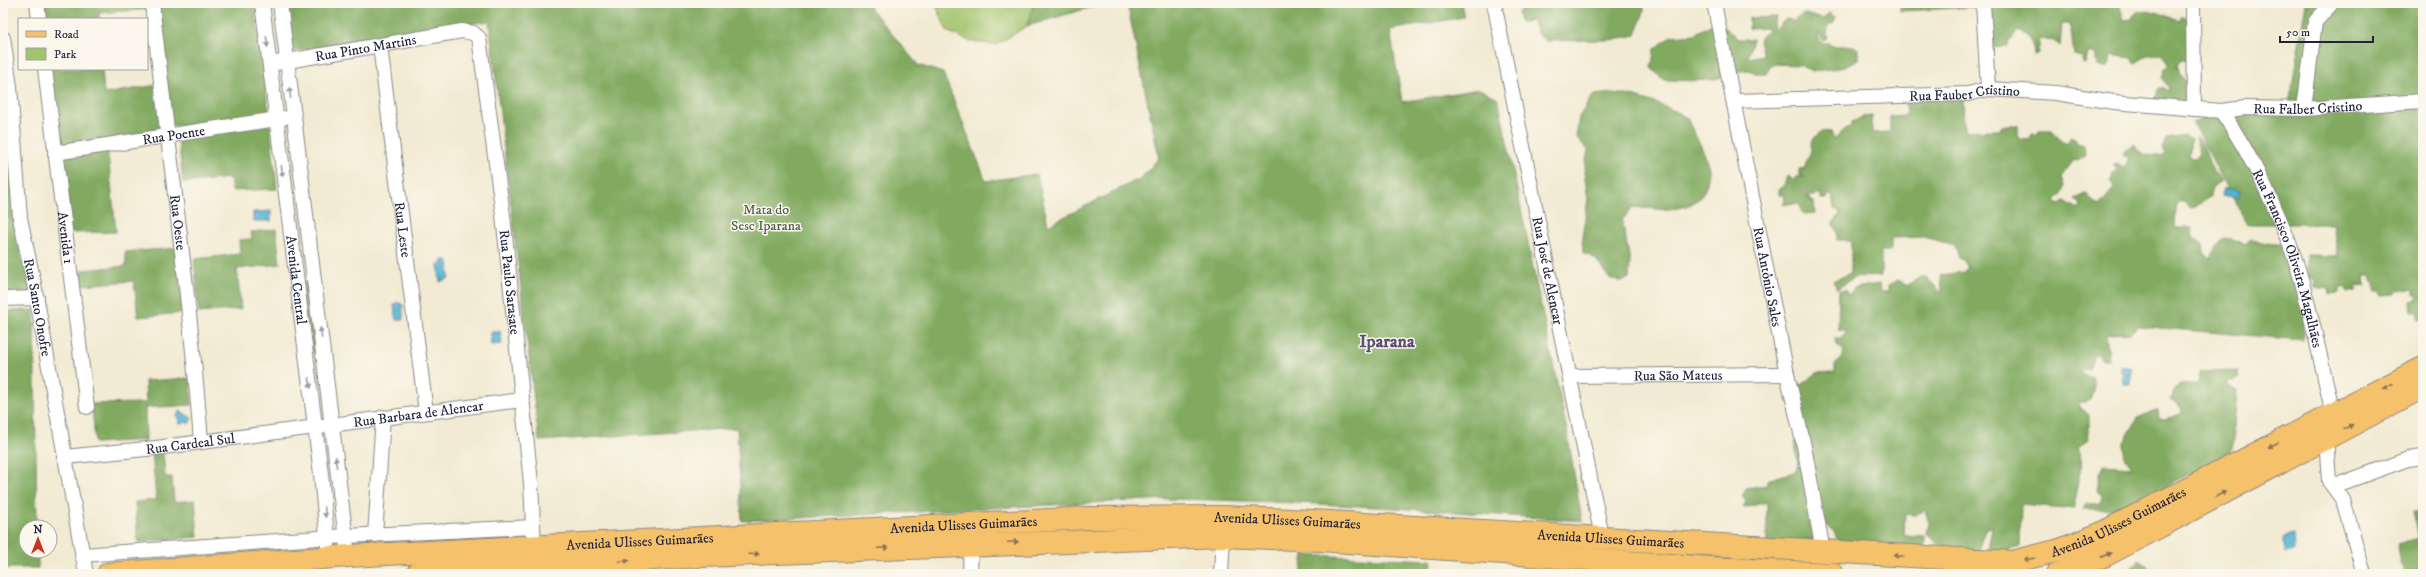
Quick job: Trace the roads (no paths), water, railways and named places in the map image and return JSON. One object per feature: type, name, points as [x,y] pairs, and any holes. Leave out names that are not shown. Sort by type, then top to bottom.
[{"type":"main road","name":"Avenida Ulisses Guimarães","points":[[417,574],[424,563],[534,537],[1097,518],[1224,517],[2012,562],[2036,558],[2080,544],[2423,368]]},
{"type":"main road","name":"Avenida Ulisses Guimarães","points":[[2057,574],[2106,555],[2423,388]]},
{"type":"main road","name":"Avenida Ulisses Guimarães","points":[[108,574],[337,547],[424,563],[701,556],[971,544],[1223,536],[1320,540],[1712,568],[1832,574]]},
{"type":"main road","points":[[1712,568],[1714,544]]},
{"type":"street","points":[[37,3],[39,18]]},
{"type":"street","name":"Rua Oeste","points":[[152,3],[166,134],[194,355],[201,442]]},
{"type":"street","name":"Avenida Central","points":[[262,3],[306,356],[316,426],[337,547]]},
{"type":"street","name":"Avenida Central","points":[[280,3],[286,62],[332,424],[337,547]]},
{"type":"street","name":"Rua José de Alencar","points":[[1494,3],[1602,538]]},
{"type":"street","name":"Rua Antônio Sales","points":[[1714,3],[1787,374],[1804,446],[1823,551]]},
{"type":"street","points":[[1983,3],[1988,89]]},
{"type":"street","points":[[2193,3],[2194,109]]},
{"type":"street","points":[[2304,109],[2315,22],[2332,3]]},
{"type":"street","name":"Rua Pinto Martins","points":[[270,64],[462,31]]},
{"type":"street","name":"Rua Paulo Sarasate","points":[[462,31],[476,35],[481,43],[503,214],[521,400],[531,483],[534,537]]},
{"type":"street","name":"Rua Santo Onofre","points":[[3,38],[6,87],[20,218],[37,298],[64,457],[86,574]]},
{"type":"street","name":"Rua Leste","points":[[380,46],[426,412]]},
{"type":"street","name":"Avenida 1","points":[[45,70],[87,407]]},
{"type":"street","name":"Rua Fauber Cristino","points":[[1734,101],[1968,94],[1988,89],[2056,93],[2114,102],[2194,109]]},
{"type":"street","name":"Rua Falber Cristino","points":[[2194,109],[2220,111],[2246,108],[2304,109],[2423,101]]},
{"type":"street","name":"Rua Francisco Oliveira Magalhães","points":[[2220,111],[2242,144],[2286,235],[2308,305],[2333,414]]},
{"type":"street","name":"Rua Poente","points":[[55,153],[166,134],[293,116]]},
{"type":"street","points":[[3,299],[37,298]]},
{"type":"street","points":[[306,356],[324,354]]},
{"type":"street","name":"Rua São Mateus","points":[[1570,376],[1787,374]]},
{"type":"street","name":"Rua Barbara de Alencar","points":[[316,426],[521,400]]},
{"type":"street","points":[[375,535],[383,417]]},
{"type":"street","name":"Rua Cardeal Sul","points":[[64,457],[201,442],[316,426]]},
{"type":"street","points":[[2326,438],[2327,474],[2329,481],[2343,500],[2364,574]]},
{"type":"street","points":[[2334,486],[2408,459],[2423,457]]},
{"type":"street","points":[[82,555],[337,547],[375,535],[534,537]]},
{"type":"street","points":[[1221,574],[1223,536]]},
{"type":"street","points":[[970,574],[971,544]]},
{"type":"water","points":[[2223,188],[2240,191],[2238,198],[2221,195]]},
{"type":"water","points":[[271,211],[271,221],[253,221],[253,212]]},
{"type":"water","points":[[442,260],[448,260],[449,278],[440,282],[438,264],[443,264]]},
{"type":"water","points":[[397,302],[403,305],[403,320],[396,320],[394,305]]},
{"type":"water","points":[[493,331],[500,331],[502,344],[491,345],[490,334]]},
{"type":"water","points":[[2121,366],[2131,368],[2131,384],[2124,384],[2124,372],[2121,371]]},
{"type":"water","points":[[180,411],[192,418],[189,424],[186,422],[180,424],[177,416]]},
{"type":"water","points":[[2293,535],[2294,550],[2286,552],[2282,538]]},
{"type":"district","name":"Iparana","points":[[1387,341]]},
{"type":"park label","name":"Mata do Sesc Iparana","points":[[766,218]]}]
